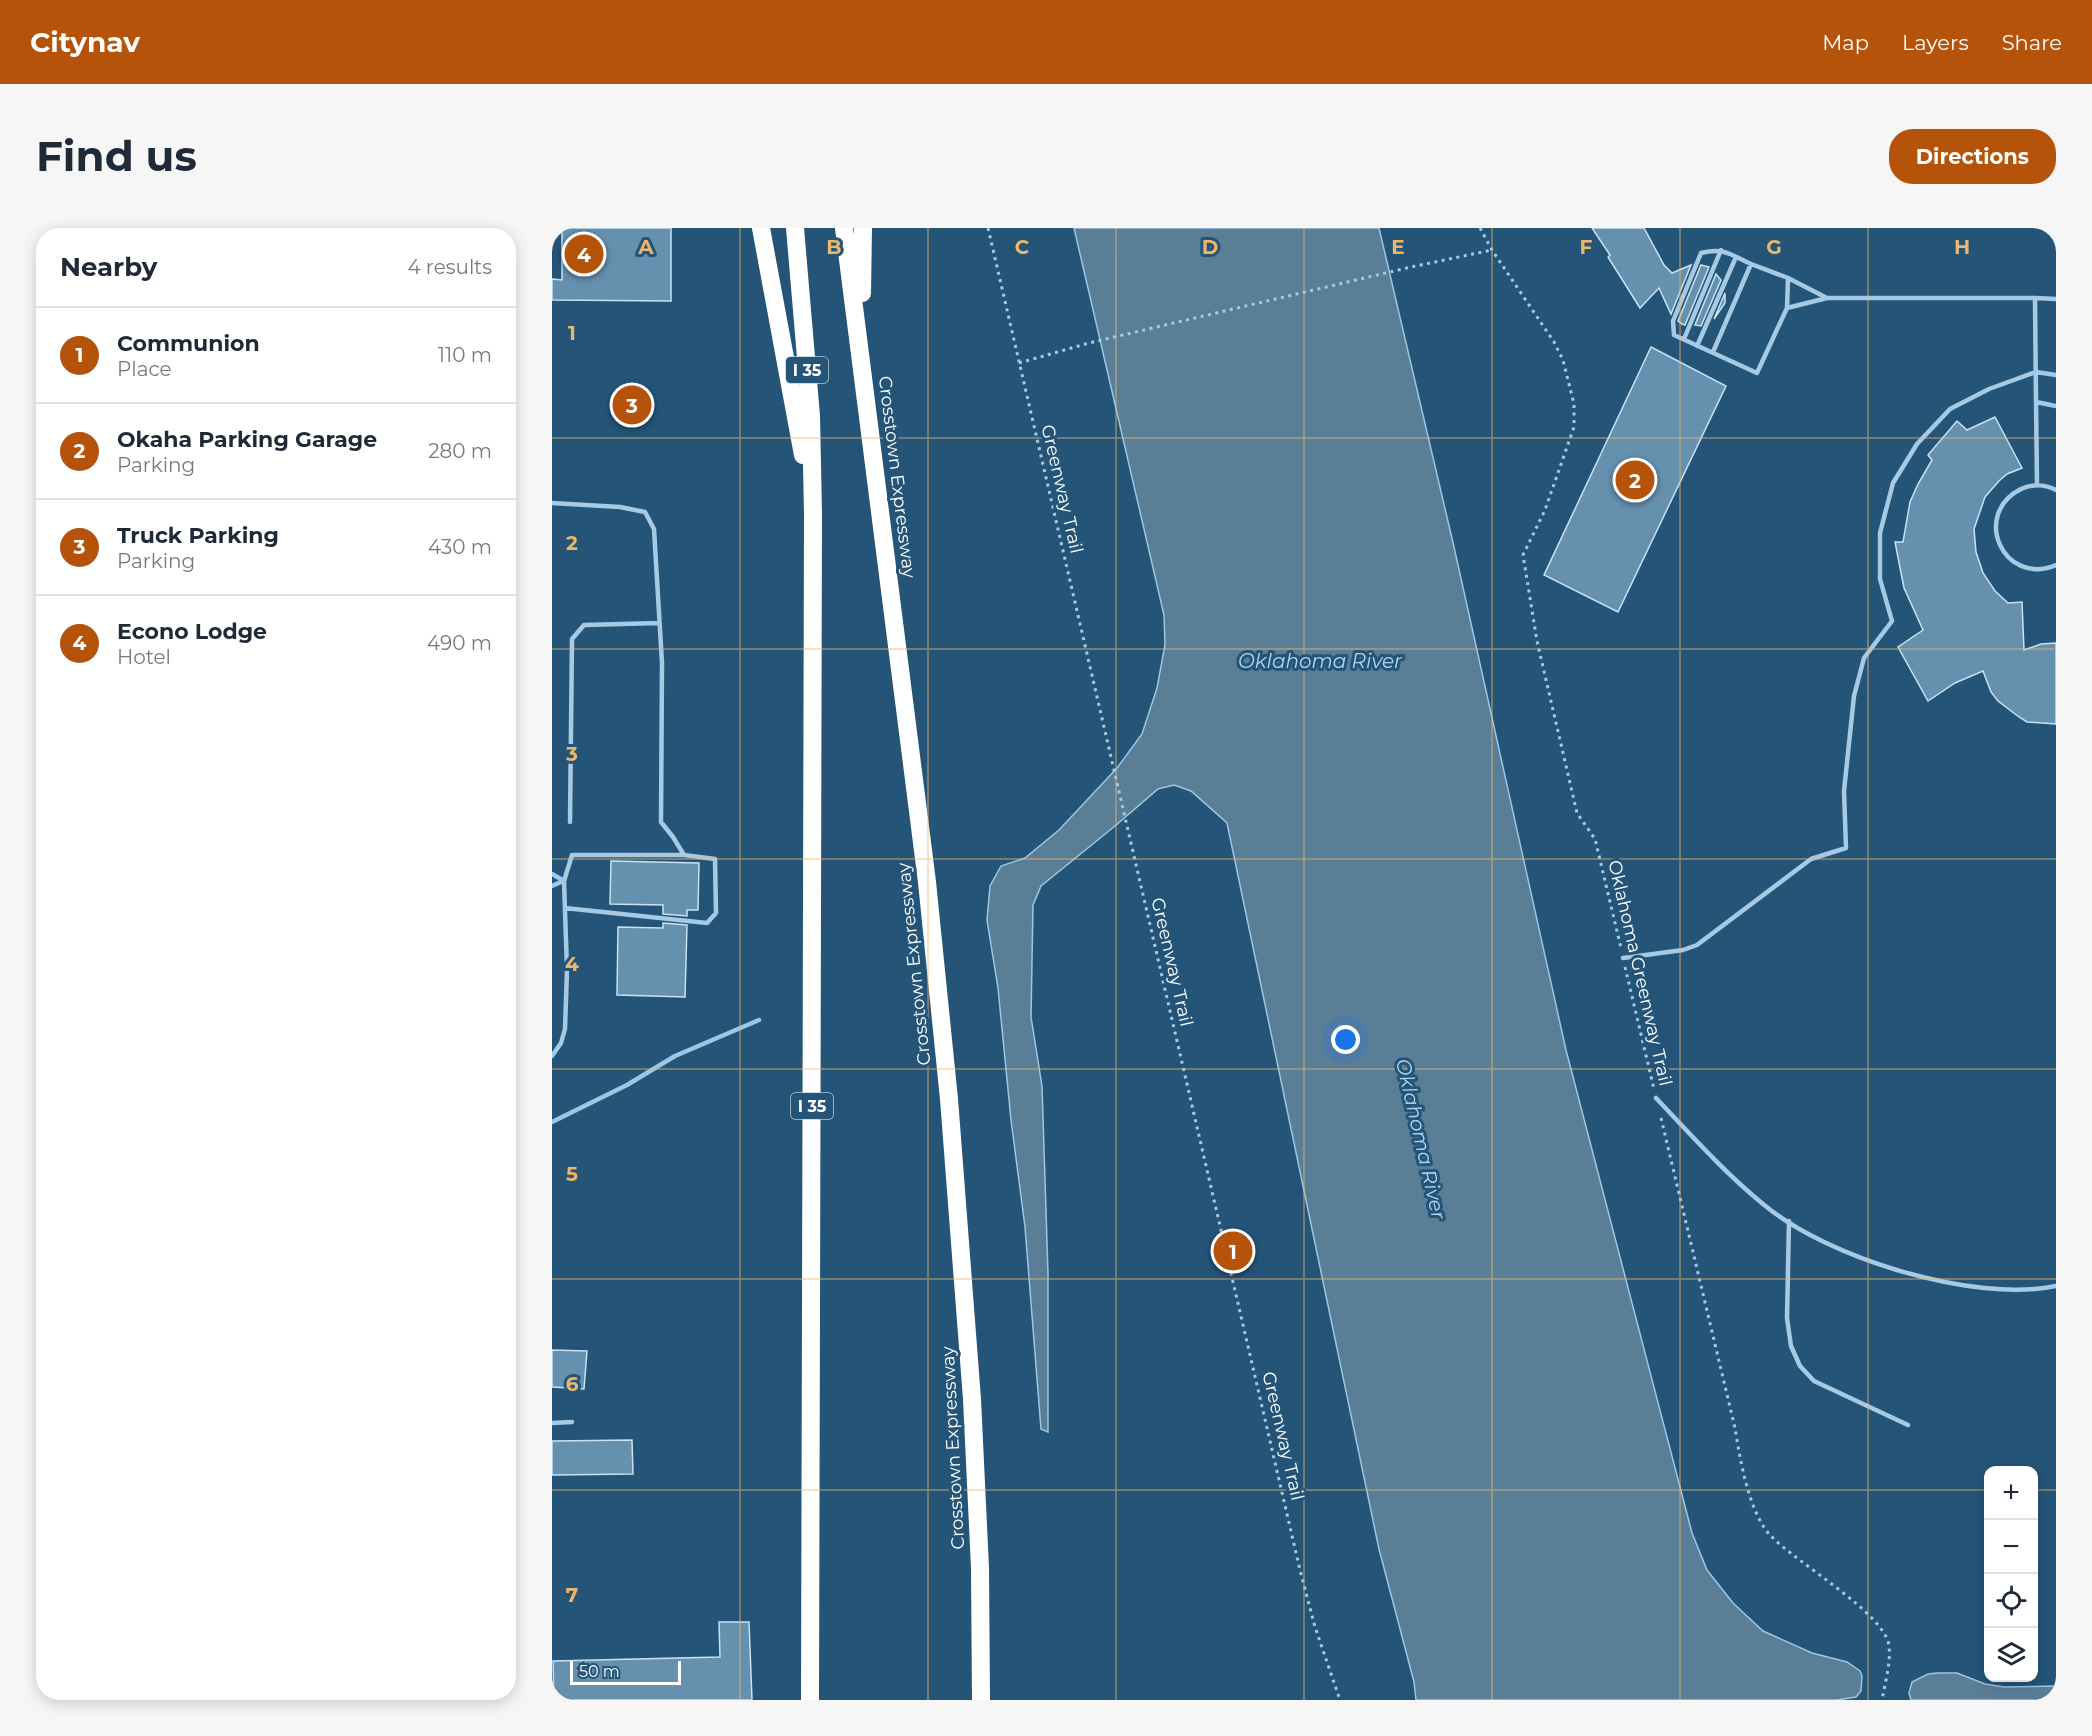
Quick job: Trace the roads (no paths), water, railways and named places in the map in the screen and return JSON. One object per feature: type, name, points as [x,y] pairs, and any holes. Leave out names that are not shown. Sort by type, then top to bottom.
[{"type":"highway","points":[[761,228],[813,513]]},
{"type":"highway","name":"I 35","points":[[795,228],[811,416],[813,513],[810,1700]]},
{"type":"highway","name":"Crosstown Expressway","points":[[844,228],[927,882],[950,1110],[972,1399],[980,1568],[981,1700]]},
{"type":"highway","points":[[860,355],[863,228]]},
{"type":"lane","points":[[1684,339],[1721,250]]},
{"type":"lane","points":[[1788,278],[1787,308],[1757,373],[1674,335],[1673,321],[1701,253],[1721,250],[1788,278],[1827,298]]},
{"type":"lane","points":[[1697,346],[1736,257]]},
{"type":"lane","points":[[1713,352],[1751,264]]},
{"type":"lane","points":[[1787,308],[1827,298],[2056,299]]},
{"type":"lane","points":[[2035,298],[2037,485]]},
{"type":"lane","points":[[1623,958],[1683,950],[1697,945],[1811,860],[1846,848],[1844,791],[1854,696],[1864,658],[1892,621],[1880,579],[1880,533],[1893,483],[1917,444],[1950,410],[1989,389],[2036,372],[2056,375]]},
{"type":"lane","points":[[2036,402],[2056,406]]},
{"type":"lane","points":[[2056,490],[2037,485],[2026,486],[2013,493],[2003,503],[1997,516],[1995,531],[1999,545],[2007,557],[2019,566],[2032,570],[2047,569],[2056,565]]},
{"type":"lane","points":[[552,503],[620,507],[645,512],[654,529],[662,663],[661,822],[684,855]]},
{"type":"lane","points":[[570,822],[572,639],[584,626],[659,623]]},
{"type":"lane","points":[[552,1056],[561,1042],[565,1029],[567,970],[564,881],[572,855],[684,855],[714,859],[716,913],[707,923],[566,911]]},
{"type":"lane","points":[[552,874],[564,881]]},
{"type":"lane","points":[[552,886],[564,881]]},
{"type":"lane","points":[[1656,1098],[1764,1205],[1817,1239],[1890,1269],[1963,1285],[2011,1290],[2056,1287]]},
{"type":"lane","points":[[1788,1221],[1788,1318],[1791,1346],[1800,1366],[1814,1381],[1908,1425]]},
{"type":"lane","points":[[552,1423],[572,1422]]},
{"type":"water","name":"Oklahoma River","points":[[1074,228],[1379,228],[1454,547],[1566,1050],[1692,1533],[1707,1570],[1733,1603],[1763,1631],[1812,1653],[1847,1662],[1860,1671],[1861,1691],[1856,1697],[1837,1700],[1416,1700],[1414,1682],[1379,1549],[1227,823],[1191,791],[1174,785],[1158,789],[1041,886],[1033,905],[1031,1017],[1042,1086],[1048,1273],[1048,1432],[1041,1429],[1025,1227],[1011,1120],[998,988],[987,920],[990,886],[1001,866],[1025,858],[1059,830],[1117,768],[1142,734],[1157,688],[1165,645],[1164,615]]},
{"type":"water","points":[[1957,1673],[1985,1684],[2004,1687],[2056,1686],[2056,1700],[1911,1700],[1909,1693],[1912,1682],[1928,1674]]},
{"type":"waterway","points":[[552,1122],[627,1085],[675,1056],[759,1020]]},
{"type":"place","name":"Econo Lodge","points":[[584,254]]},
{"type":"place","name":"Truck Parking","points":[[632,405]]},
{"type":"place","name":"Okaha Parking Garage","points":[[1635,480]]},
{"type":"place","name":"Communion","points":[[1233,1251]]}]
